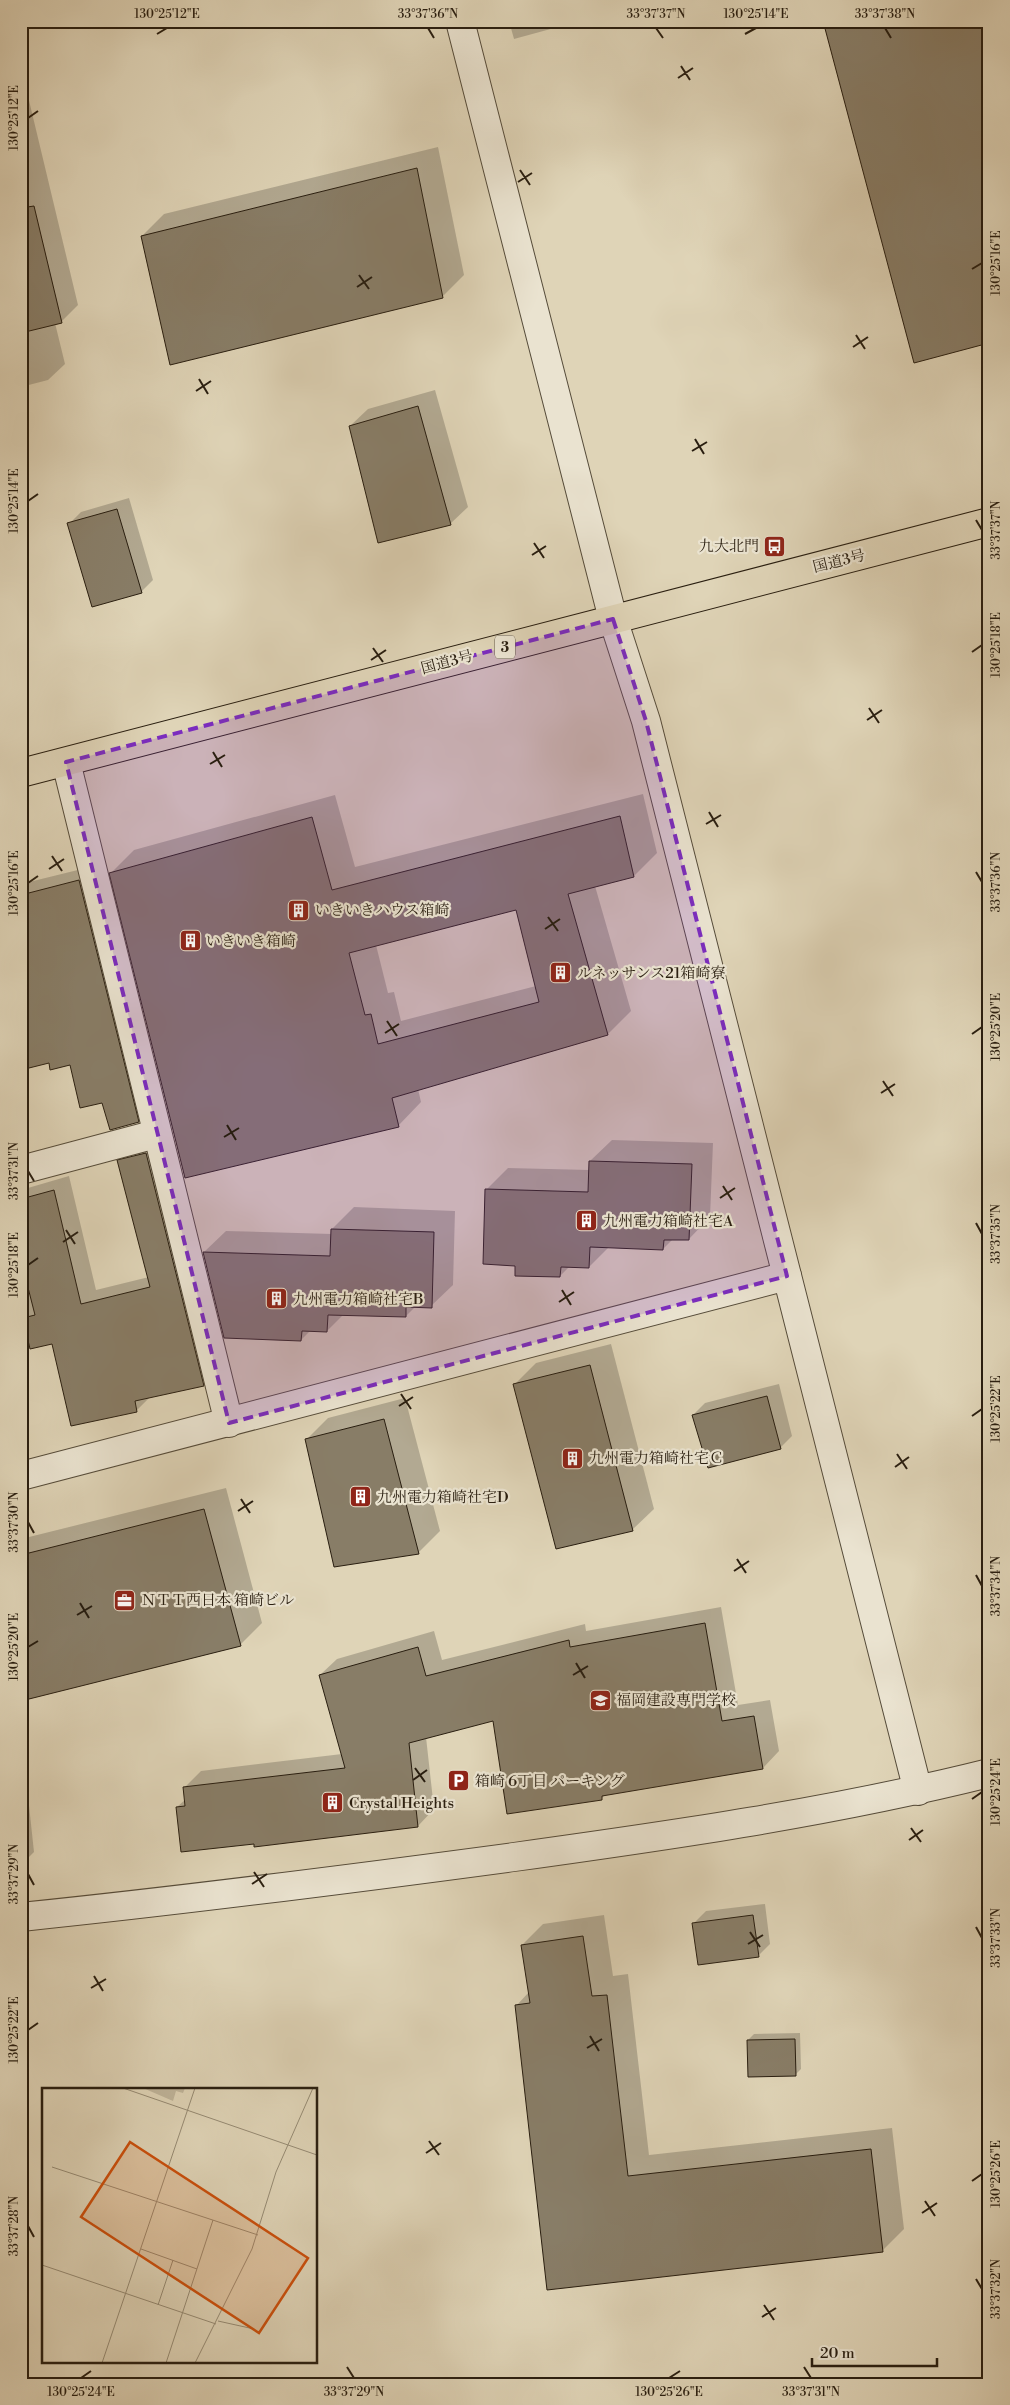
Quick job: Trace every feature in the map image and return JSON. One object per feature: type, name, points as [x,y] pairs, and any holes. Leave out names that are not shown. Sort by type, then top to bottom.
[{"type":"highway","name":"国道3号","points":[[21,773],[989,522]]},
{"type":"street","points":[[460,21],[613,619],[646,721],[918,1791]]},
{"type":"street","points":[[66,762],[156,1134],[229,1423]]},
{"type":"street","points":[[21,1170],[156,1134]]},
{"type":"street","points":[[21,1476],[787,1276]]},
{"type":"street","points":[[21,1917],[335,1881],[585,1847],[756,1820],[918,1791],[989,1773]]},
{"type":"highlighted area","points":[[613,619],[646,721],[787,1276],[229,1423],[66,762]]},
{"type":"building","points":[[823,21],[989,21],[989,343],[914,363]]},
{"type":"building","points":[[417,168],[443,298],[170,365],[141,236]]},
{"type":"building","points":[[34,206],[62,323],[21,333],[21,208]]},
{"type":"building","points":[[418,406],[451,525],[378,543],[349,426]]},
{"type":"building","points":[[117,509],[142,593],[92,607],[67,523]]},
{"type":"building","points":[[620,816],[634,877],[568,894],[608,1035],[392,1098],[399,1127],[185,1178],[109,873],[312,817],[332,890]],"holes":[[[516,910],[539,1002],[378,1044],[371,1014],[365,1015],[349,953]]]},
{"type":"building","points":[[79,880],[139,1122],[110,1130],[102,1103],[80,1108],[70,1065],[50,1070],[49,1063],[21,1070],[21,895]]},
{"type":"building","points":[[146,1153],[204,1386],[135,1401],[137,1412],[71,1426],[52,1344],[30,1349],[23,1318],[35,1315],[21,1260],[21,1199],[54,1190],[81,1304],[150,1287],[117,1160]]},
{"type":"building","name":"九州電力箱崎社宅A","points":[[589,1161],[692,1164],[689,1240],[664,1240],[663,1250],[590,1247],[589,1268],[561,1267],[560,1277],[515,1276],[515,1266],[483,1264],[485,1189],[588,1192]]},
{"type":"building","points":[[331,1229],[434,1232],[432,1308],[406,1307],[406,1317],[328,1315],[327,1332],[302,1331],[301,1341],[224,1338],[203,1252],[330,1256]]},
{"type":"building","name":"九州電力箱崎社宅Ｃ","points":[[590,1365],[633,1531],[556,1549],[513,1384]]},
{"type":"building","points":[[767,1396],[781,1449],[708,1468],[692,1415]]},
{"type":"building","name":"九州電力箱崎社宅D","points":[[384,1419],[419,1554],[334,1567],[305,1439]]},
{"type":"building","name":"ＮＴＴ西日本 箱崎ビル","points":[[204,1509],[241,1646],[21,1701],[21,1555]]},
{"type":"building","name":"福岡建設専門学校","points":[[705,1623],[722,1721],[754,1716],[763,1769],[602,1796],[602,1800],[507,1814],[493,1721],[409,1743],[418,1827],[254,1847],[254,1844],[181,1852],[176,1807],[185,1806],[183,1787],[345,1768],[319,1675],[418,1647],[426,1676],[569,1640],[570,1647]]},
{"type":"building","points":[[753,1915],[759,1957],[698,1965],[692,1923]]},
{"type":"building","points":[[583,1936],[592,1996],[607,1995],[628,2176],[871,2149],[883,2252],[547,2290],[515,2005],[530,2003],[521,1945]]},
{"type":"building","points":[[795,2039],[796,2076],[748,2077],[747,2040]]},
{"type":"place","name":"九大北門","points":[[775,546]]},
{"type":"place","name":"いきいきハウス箱崎","points":[[299,910]]},
{"type":"place","name":"いきいき箱崎","points":[[190,941]]},
{"type":"place","name":"ルネッサンス21箱崎寮","points":[[561,973]]},
{"type":"place","name":"九州電力箱崎社宅A","points":[[587,1221]]},
{"type":"place","name":"九州電力箱崎社宅B","points":[[277,1299]]},
{"type":"place","name":"九州電力箱崎社宅Ｃ","points":[[573,1458]]},
{"type":"place","name":"九州電力箱崎社宅D","points":[[361,1497]]},
{"type":"place","name":"ＮＴＴ西日本 箱崎ビル","points":[[125,1600]]},
{"type":"place","name":"福岡建設専門学校","points":[[600,1700]]},
{"type":"place","name":"箱崎 6丁目 パーキング","points":[[459,1781]]},
{"type":"place","name":"Crystal Heights","points":[[333,1803]]}]
